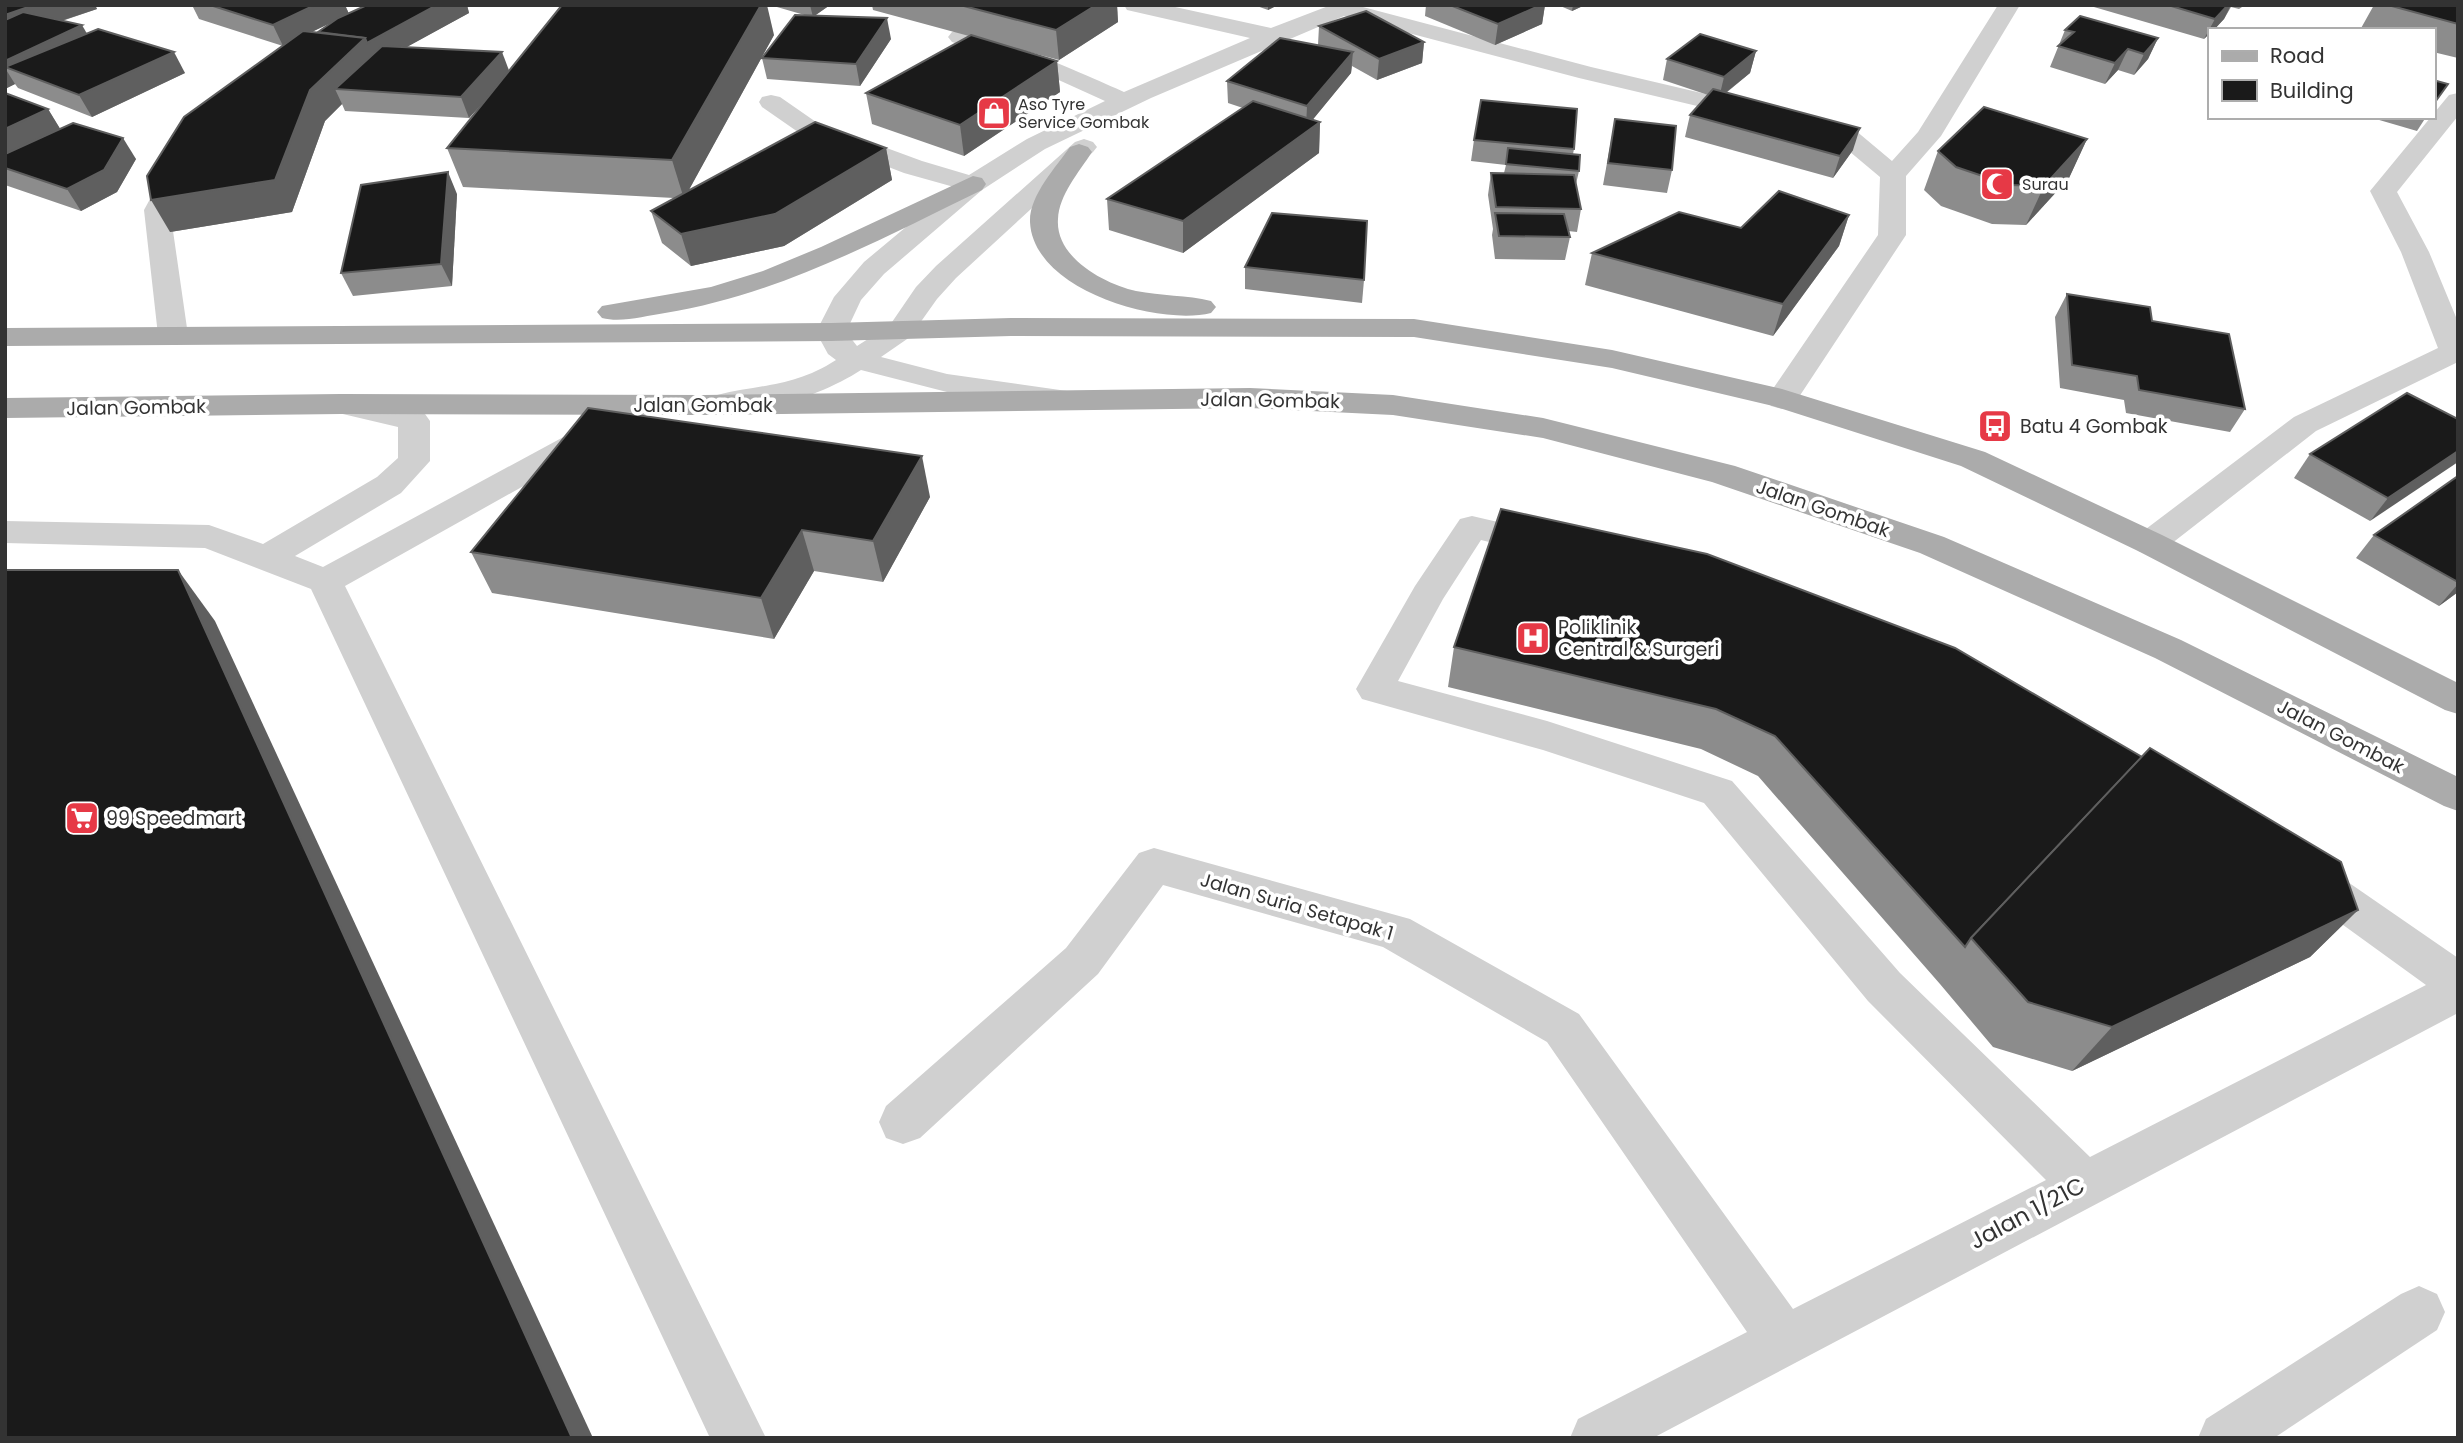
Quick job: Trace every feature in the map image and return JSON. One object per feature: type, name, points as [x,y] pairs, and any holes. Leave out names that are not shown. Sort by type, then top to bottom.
[{"type":"main road","points":[[1079,152],[1051,195],[1043,221],[1049,242],[1062,264],[1082,280],[1113,295],[1183,305],[1298,314],[1414,328],[1612,359],[1782,399],[1973,459],[2150,543],[2458,700]]},
{"type":"main road","points":[[173,335],[612,312],[675,303],[744,286],[822,257],[973,184]]},
{"type":"main road","points":[[5,337],[900,331],[1011,327],[1414,328]]},
{"type":"main road","name":"Jalan Gombak","points":[[5,408],[341,404],[704,405],[1250,398],[1393,405],[1543,428],[1723,474],[1957,555],[2168,649],[2458,795]]},
{"type":"street","points":[[1135,5],[1274,36]]},
{"type":"street","points":[[1217,5],[1303,23]]},
{"type":"street","points":[[1782,399],[1892,235],[1893,175],[1928,136],[2009,5]]},
{"type":"street","points":[[1065,400],[947,383],[857,360],[839,348],[831,331],[848,297],[874,268],[973,184],[1036,144],[1133,97],[1303,23],[1348,7],[1587,73],[1846,135],[1893,175]]},
{"type":"street","points":[[960,37],[1133,97]]},
{"type":"street","points":[[704,405],[779,395],[827,379],[900,331],[926,293],[946,272],[1079,152],[1133,97]]},
{"type":"street","points":[[2150,543],[2305,424],[2456,350],[2415,252],[2384,191],[2458,100]]},
{"type":"street","points":[[771,102],[807,127],[913,167],[973,184]]},
{"type":"street","points":[[173,335],[156,210],[189,149],[200,141]]},
{"type":"street","points":[[267,558],[389,485],[414,461],[414,421],[341,404]]},
{"type":"street","points":[[325,581],[645,405]]},
{"type":"street","points":[[1579,552],[1472,527],[1428,596],[1375,689],[1547,736],[1718,792],[1884,987],[2084,1184]]},
{"type":"street","points":[[5,532],[209,537],[325,581],[739,1438]]},
{"type":"street","points":[[2291,864],[2458,983]]},
{"type":"street","name":"Jalan Suria Setapak 1","points":[[903,1122],[1082,961],[1154,865],[1395,932],[1563,1028],[1784,1341]]},
{"type":"street","name":"Jalan 1/21C","points":[[1597,1438],[2458,991]]},
{"type":"street","points":[[2225,1438],[2419,1311]]},
{"type":"building","points":[[5,5],[34,5],[5,15]]},
{"type":"building","points":[[210,5],[315,5],[273,25]]},
{"type":"building","points":[[367,5],[437,5],[367,43],[365,38],[318,32],[338,18]]},
{"type":"building","points":[[562,5],[761,5],[672,160],[447,148]]},
{"type":"building","points":[[960,5],[1096,5],[1056,30]]},
{"type":"building","points":[[1450,5],[1541,5],[1498,24]]},
{"type":"building","points":[[2168,5],[2228,5],[2215,19]]},
{"type":"building","points":[[2388,5],[2458,5],[2458,24]]},
{"type":"building","points":[[1366,11],[1424,42],[1379,59],[1319,26]]},
{"type":"building","points":[[23,12],[82,25],[5,61],[5,20]]},
{"type":"building","points":[[795,15],[887,18],[856,64],[762,58]]},
{"type":"building","points":[[2080,16],[2158,38],[2144,54],[2128,49],[2115,63],[2058,46],[2074,32],[2065,30]]},
{"type":"building","points":[[98,29],[174,52],[79,95],[5,67]]},
{"type":"building","points":[[303,31],[365,38],[310,90],[275,180],[151,200],[147,176],[184,117]]},
{"type":"building","points":[[1700,34],[1756,51],[1724,77],[1667,59]]},
{"type":"building","points":[[971,35],[1057,61],[960,125],[866,93]]},
{"type":"building","points":[[1280,38],[1353,52],[1307,106],[1227,81]]},
{"type":"building","points":[[382,46],[502,52],[461,97],[335,89]]},
{"type":"building","points":[[2435,81],[2448,84],[2435,102]]},
{"type":"building","points":[[1713,89],[1860,128],[1840,156],[1690,115]]},
{"type":"building","points":[[5,93],[48,109],[5,129]]},
{"type":"building","points":[[1481,100],[1577,109],[1574,149],[1474,140]]},
{"type":"building","points":[[1253,101],[1320,122],[1183,221],[1107,199]]},
{"type":"building","points":[[1984,107],[2087,139],[2044,186],[2009,185],[1956,167],[1938,151]]},
{"type":"building","points":[[1615,119],[1676,126],[1672,170],[1608,163]]},
{"type":"building","points":[[815,122],[886,148],[775,214],[681,234],[651,211]]},
{"type":"building","points":[[73,123],[123,138],[104,170],[67,189],[5,168],[5,154]]},
{"type":"building","points":[[1508,148],[1580,155],[1579,171],[1506,164]]},
{"type":"building","points":[[448,172],[441,264],[341,273],[361,185]]},
{"type":"building","points":[[1491,173],[1574,175],[1581,209],[1496,207]]},
{"type":"building","points":[[1779,191],[1849,215],[1783,304],[1592,253],[1679,212],[1741,228]]},
{"type":"building","points":[[1272,213],[1367,221],[1364,280],[1245,267]]},
{"type":"building","points":[[1495,213],[1564,214],[1570,237],[1499,236]]},
{"type":"building","points":[[2067,294],[2150,307],[2152,321],[2229,334],[2245,409],[2139,390],[2137,376],[2072,365]]},
{"type":"building","points":[[2407,393],[2458,419],[2458,451],[2388,498],[2310,454]]},
{"type":"building","points":[[588,408],[922,456],[873,541],[802,530],[761,598],[471,552]]},
{"type":"building","points":[[2458,476],[2458,582],[2374,535]]},
{"type":"building","points":[[1501,509],[1707,554],[1955,648],[2142,757],[1965,947],[1775,736],[1716,709],[1454,647]]},
{"type":"building","points":[[5,570],[178,570],[572,1438],[5,1438]]},
{"type":"building","points":[[2150,748],[2341,862],[2358,910],[2112,1027],[2028,1002],[1971,938]]},
{"type":"place","name":"Aso Tyre Service Gombak","points":[[994,113]]},
{"type":"place","name":"Surau","points":[[1997,184]]},
{"type":"place","name":"Batu 4 Gombak","points":[[1995,426]]},
{"type":"place","name":"Poliklinik Central & Surgeri","points":[[1533,638]]},
{"type":"place","name":"99 Speedmart","points":[[82,818]]}]
